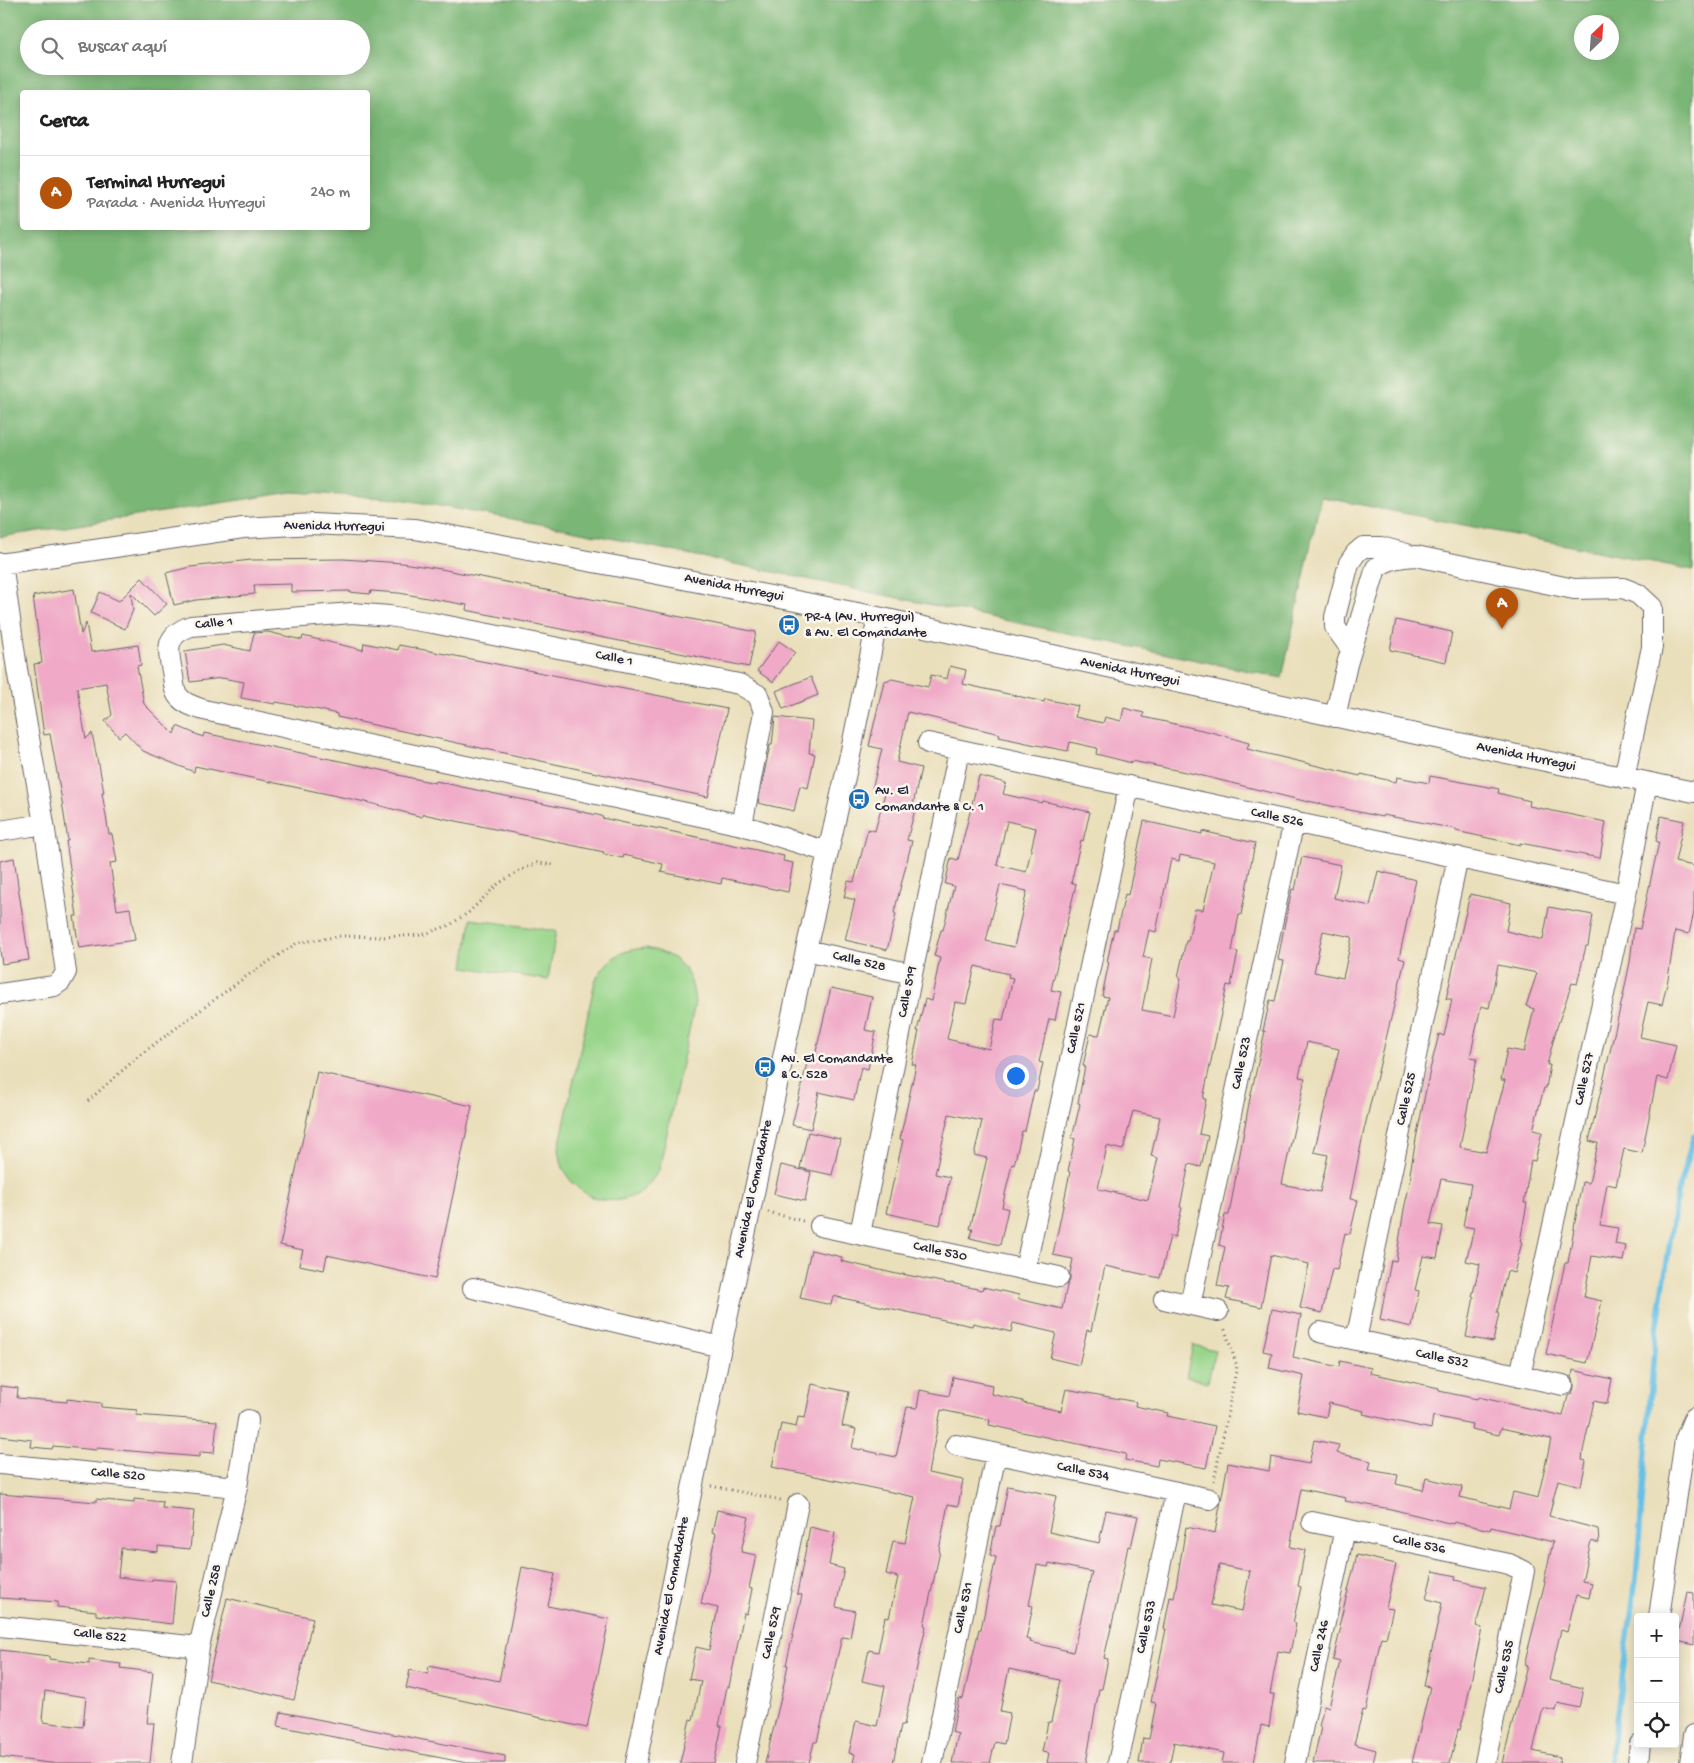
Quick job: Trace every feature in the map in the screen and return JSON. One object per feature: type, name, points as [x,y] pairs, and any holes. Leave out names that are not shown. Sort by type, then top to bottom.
[{"type":"street","name":"Avenida Iturregui","points":[[1,564],[243,528],[313,524],[384,527],[452,535],[878,617],[1335,717],[1694,792]]},
{"type":"street","points":[[1351,649],[1335,627],[1335,617],[1349,563],[1363,547],[1381,547],[1574,589],[1623,588],[1638,594],[1652,607],[1652,647],[1624,778]]},
{"type":"street","points":[[1335,717],[1351,649],[1376,568],[1386,561],[1416,556]]},
{"type":"street","points":[[0,994],[54,986],[61,981],[66,972],[44,824],[8,670],[1,564]]},
{"type":"street","name":"Calle 1","points":[[742,825],[764,712],[758,695],[739,684],[433,623],[389,616],[352,613],[190,626],[178,630],[170,641],[168,651],[176,692],[188,704],[204,710],[742,825],[828,852]]},
{"type":"street","name":"Avenida El Comandante","points":[[636,1763],[750,1208],[852,746],[878,617]]},
{"type":"street","name":"Calle 526","points":[[928,743],[1626,894]]},
{"type":"street","name":"Calle 519","points":[[860,1234],[912,974],[960,751]]},
{"type":"street","name":"Calle 527","points":[[1520,1376],[1626,894],[1647,782]]},
{"type":"street","name":"Calle 521","points":[[1025,1270],[1129,786]]},
{"type":"street","name":"Calle 523","points":[[1190,1305],[1294,821]]},
{"type":"street","points":[[0,831],[44,824]]},
{"type":"street","name":"Calle 525","points":[[1356,1340],[1458,857]]},
{"type":"street","name":"Calle 528","points":[[806,950],[912,974]]},
{"type":"street","name":"Calle 530","points":[[820,1226],[1059,1277]]},
{"type":"street","points":[[473,1288],[721,1347]]},
{"type":"street","points":[[1164,1299],[1218,1311]]},
{"type":"street","name":"Calle 532","points":[[1320,1332],[1563,1385]]},
{"type":"street","points":[[1660,1613],[1685,1440],[1694,1418]]},
{"type":"street","name":"Calle 258","points":[[182,1763],[199,1647],[237,1487],[248,1420]]},
{"type":"street","name":"Calle 534","points":[[956,1445],[1210,1499]]},
{"type":"street","name":"Calle 531","points":[[932,1763],[996,1454]]},
{"type":"street","name":"Calle 520","points":[[0,1464],[237,1487]]},
{"type":"street","name":"Calle 533","points":[[1118,1763],[1176,1492]]},
{"type":"street","name":"Calle 529","points":[[745,1763],[798,1504]]},
{"type":"street","name":"Calle 536","points":[[1312,1522],[1509,1564],[1524,1571]]},
{"type":"street","name":"Calle 246","points":[[1295,1763],[1346,1529]]},
{"type":"street","name":"Calle 535","points":[[1485,1763],[1524,1571]]},
{"type":"street","name":"Calle 522","points":[[0,1626],[199,1647]]},
{"type":"street","points":[[1690,1763],[1694,1735]]},
{"type":"street","points":[[1638,1763],[1640,1748]]},
{"type":"path","points":[[88,1100],[141,1054],[244,978],[297,943],[341,936],[382,937],[422,935],[450,925],[469,912],[498,884],[519,871],[537,863],[556,865]]},
{"type":"path","points":[[750,1208],[820,1226]]},
{"type":"path","points":[[1210,1499],[1237,1366],[1218,1311]]},
{"type":"path","points":[[693,1482],[798,1504]]},
{"type":"green space","points":[[0,0],[1694,0],[1693,570],[1321,497],[1282,678],[557,527],[400,499],[292,492],[0,537]]},
{"type":"green space","points":[[471,919],[556,931],[548,980],[464,967]]},
{"type":"green space","points":[[646,948],[667,955],[682,965],[691,981],[695,1003],[659,1170],[646,1188],[639,1193],[624,1199],[603,1200],[593,1197],[575,1186],[563,1168],[559,1148],[595,981],[605,966],[621,953]]},
{"type":"green space","points":[[1193,1345],[1215,1350],[1208,1382],[1186,1377]]},
{"type":"building","points":[[343,559],[402,563],[441,569],[756,632],[749,667],[466,610],[467,605],[399,593],[371,591],[370,594],[350,591],[291,592],[291,584],[254,585],[255,594],[196,600],[174,605],[166,573],[190,567],[251,560]]},
{"type":"building","points":[[142,578],[167,604],[154,616],[131,593],[133,610],[125,629],[91,613],[100,592],[119,601]]},
{"type":"building","points":[[74,589],[81,634],[86,623],[91,652],[138,645],[141,665],[137,666],[144,704],[174,734],[177,726],[203,737],[204,733],[784,856],[783,861],[793,863],[788,892],[722,878],[721,884],[661,872],[663,864],[624,855],[623,858],[603,854],[604,852],[423,814],[422,817],[370,803],[195,766],[194,772],[143,751],[125,732],[119,737],[105,721],[112,715],[106,683],[77,688],[86,739],[92,733],[104,793],[102,793],[109,834],[112,834],[117,862],[110,863],[117,910],[130,908],[135,940],[79,948],[74,916],[77,916],[61,795],[50,734],[44,735],[34,664],[42,663],[33,596]]},
{"type":"building","points":[[1396,620],[1452,632],[1446,662],[1390,650]]},
{"type":"building","points":[[268,632],[302,640],[303,636],[363,650],[364,643],[398,650],[399,645],[727,709],[708,797],[337,717],[337,714],[320,710],[241,698],[244,682],[222,678],[190,682],[185,651],[223,645],[250,651],[254,633]]},
{"type":"building","points":[[779,641],[795,652],[773,682],[757,671]]},
{"type":"building","points":[[950,666],[966,670],[963,684],[1044,702],[1045,699],[1078,706],[1075,717],[1103,723],[1105,717],[1121,721],[1124,708],[1144,713],[1143,717],[1211,732],[1249,743],[1247,749],[1360,776],[1361,774],[1396,782],[1397,777],[1429,783],[1430,776],[1499,789],[1498,793],[1530,801],[1529,806],[1606,822],[1600,858],[1520,843],[1520,845],[1456,831],[1456,829],[1308,802],[1195,774],[1132,761],[1132,763],[1096,754],[1097,748],[1070,742],[1068,751],[1031,744],[999,737],[1000,734],[908,712],[897,762],[921,768],[913,805],[916,806],[907,840],[912,841],[887,950],[845,940],[855,900],[844,897],[848,881],[854,882],[868,829],[875,831],[885,793],[872,790],[882,749],[869,746],[884,681],[892,679],[928,687],[931,675],[947,679]]},
{"type":"building","points":[[811,677],[818,695],[783,709],[776,691]]},
{"type":"building","points":[[775,717],[812,721],[809,753],[815,754],[808,788],[800,786],[794,811],[758,803],[770,745],[772,745]]},
{"type":"building","points":[[979,776],[1006,783],[1003,794],[1090,812],[1071,883],[1076,884],[1051,990],[1061,992],[1055,1020],[1049,1019],[1039,1062],[1043,1063],[1037,1091],[1034,1091],[1025,1131],[1022,1131],[1014,1165],[1012,1164],[1002,1207],[1008,1209],[1000,1245],[970,1238],[973,1229],[970,1229],[987,1158],[974,1155],[982,1121],[949,1114],[935,1174],[950,1177],[940,1225],[886,1213],[903,1140],[900,1139],[916,1065],[912,1064],[919,1031],[917,1031],[925,999],[931,1001],[940,958],[934,956],[941,930],[943,930],[954,886],[945,884],[951,858],[958,860]],"holes":[[[1007,821],[1036,828],[1026,872],[997,865]],[[1000,885],[1027,891],[1014,947],[986,941]],[[975,966],[1009,974],[1008,977],[1013,978],[1003,1020],[996,1019],[989,1049],[947,1039],[955,1002],[966,1004]]]},
{"type":"building","points":[[1661,816],[1684,821],[1675,862],[1694,866],[1694,912],[1689,934],[1675,931],[1662,1005],[1648,1002],[1640,1037],[1676,1045],[1668,1080],[1657,1077],[1642,1153],[1624,1149],[1616,1186],[1607,1184],[1600,1225],[1618,1228],[1615,1244],[1626,1246],[1623,1261],[1592,1256],[1584,1297],[1602,1301],[1587,1363],[1546,1354],[1565,1263],[1568,1263],[1582,1182],[1589,1183],[1598,1143],[1589,1141],[1623,996],[1634,928],[1640,929],[1659,842],[1656,841]]},
{"type":"building","points":[[1144,821],[1255,843],[1232,951],[1238,952],[1231,986],[1227,985],[1203,1099],[1206,1099],[1199,1134],[1208,1136],[1201,1167],[1189,1164],[1175,1237],[1170,1236],[1160,1278],[1105,1266],[1091,1331],[1087,1330],[1079,1365],[1050,1358],[1056,1333],[1013,1323],[1011,1332],[973,1323],[972,1326],[833,1296],[831,1305],[800,1298],[811,1250],[842,1257],[841,1261],[901,1275],[982,1290],[983,1287],[1019,1295],[1018,1299],[1062,1309],[1070,1280],[1073,1259],[1053,1255],[1070,1172],[1068,1171],[1075,1139],[1072,1138],[1080,1104],[1078,1103],[1085,1066],[1083,1066],[1090,1034],[1099,1035],[1108,997],[1102,996],[1109,962],[1107,962],[1125,894],[1128,895]],"holes":[[[1180,855],[1214,862],[1203,910],[1195,909],[1188,941],[1186,941],[1178,977],[1181,978],[1173,1016],[1142,1010],[1152,959],[1143,957],[1149,930],[1156,932],[1171,859],[1179,861]],[[1133,1111],[1160,1117],[1151,1156],[1158,1158],[1148,1200],[1098,1189],[1107,1146],[1123,1150]]]},
{"type":"building","points":[[1302,857],[1341,865],[1334,898],[1370,906],[1378,871],[1416,880],[1399,958],[1405,960],[1364,1130],[1350,1199],[1358,1200],[1350,1234],[1345,1233],[1337,1270],[1332,1269],[1322,1313],[1300,1308],[1309,1264],[1271,1255],[1261,1307],[1226,1299],[1229,1288],[1217,1286],[1225,1247],[1219,1245],[1225,1215],[1229,1215],[1270,1000],[1275,1001],[1284,961],[1278,960],[1292,889],[1295,890]],"holes":[[[1323,931],[1352,937],[1343,978],[1314,972]],[[1307,1042],[1339,1049],[1314,1152],[1328,1155],[1320,1192],[1282,1184],[1305,1078],[1299,1077]]]},
{"type":"building","points":[[14,858],[29,960],[2,964],[0,951],[0,861]]},
{"type":"building","points":[[1470,894],[1511,903],[1506,931],[1543,940],[1549,907],[1593,915],[1588,946],[1586,946],[1577,984],[1572,983],[1556,1030],[1547,1065],[1550,1065],[1546,1088],[1544,1088],[1533,1130],[1542,1132],[1535,1161],[1531,1160],[1524,1203],[1527,1203],[1520,1242],[1522,1242],[1514,1273],[1507,1271],[1497,1313],[1499,1313],[1493,1342],[1466,1337],[1474,1297],[1472,1297],[1480,1264],[1466,1261],[1474,1228],[1463,1226],[1471,1184],[1441,1179],[1430,1224],[1443,1226],[1437,1258],[1423,1256],[1415,1290],[1419,1291],[1412,1327],[1380,1320],[1391,1260],[1396,1261],[1404,1209],[1412,1174],[1410,1173],[1416,1139],[1430,1070],[1439,1034],[1444,1036],[1452,999],[1446,999]],"holes":[[[1498,965],[1537,973],[1526,1006],[1534,1009],[1524,1052],[1507,1049],[1501,1080],[1505,1080],[1486,1152],[1460,1147],[1477,1058],[1470,1057],[1481,1006],[1489,1008]]]},
{"type":"building","points":[[831,988],[872,997],[865,1030],[876,1032],[868,1069],[861,1067],[854,1100],[819,1092],[811,1129],[792,1125],[808,1059],[814,1060]]},
{"type":"building","points":[[317,1072],[472,1106],[435,1279],[327,1255],[324,1270],[299,1265],[303,1250],[280,1245]]},
{"type":"building","points":[[808,1132],[840,1139],[832,1175],[800,1168]]},
{"type":"building","points":[[781,1165],[811,1172],[805,1201],[774,1194]]},
{"type":"building","points":[[1272,1309],[1301,1315],[1293,1357],[1339,1367],[1340,1361],[1371,1368],[1370,1373],[1439,1388],[1439,1391],[1477,1399],[1478,1397],[1563,1416],[1568,1396],[1574,1388],[1573,1370],[1612,1379],[1607,1404],[1594,1401],[1583,1451],[1582,1460],[1586,1461],[1581,1486],[1558,1480],[1549,1516],[1598,1529],[1599,1543],[1591,1541],[1582,1581],[1592,1583],[1589,1598],[1576,1595],[1567,1632],[1561,1630],[1549,1680],[1583,1688],[1579,1708],[1558,1703],[1556,1711],[1543,1708],[1533,1751],[1560,1757],[1559,1763],[1502,1763],[1527,1666],[1524,1665],[1553,1542],[1491,1527],[1490,1530],[1454,1522],[1453,1524],[1391,1509],[1345,1501],[1346,1498],[1301,1489],[1290,1547],[1305,1550],[1298,1586],[1301,1587],[1293,1623],[1296,1624],[1290,1653],[1278,1651],[1270,1694],[1274,1694],[1269,1727],[1261,1725],[1254,1763],[1222,1763],[1224,1753],[1174,1742],[1170,1763],[1139,1763],[1143,1738],[1149,1739],[1156,1703],[1151,1702],[1166,1629],[1164,1629],[1170,1597],[1174,1598],[1186,1527],[1215,1533],[1228,1463],[1269,1471],[1271,1457],[1309,1464],[1314,1440],[1339,1445],[1337,1453],[1371,1461],[1369,1470],[1398,1475],[1396,1484],[1423,1490],[1426,1478],[1462,1487],[1460,1497],[1509,1509],[1513,1492],[1538,1498],[1551,1439],[1501,1428],[1499,1435],[1471,1429],[1472,1424],[1433,1416],[1431,1429],[1363,1414],[1364,1411],[1329,1403],[1326,1417],[1297,1411],[1304,1376],[1269,1368],[1272,1353],[1263,1351]],"holes":[[[1219,1565],[1250,1571],[1242,1611],[1211,1605]]]},
{"type":"building","points":[[953,1377],[992,1385],[991,1394],[1061,1411],[1066,1389],[1136,1402],[1135,1406],[1168,1413],[1167,1416],[1215,1426],[1206,1468],[1158,1459],[1157,1466],[1125,1460],[1126,1454],[989,1425],[990,1420],[941,1410],[928,1473],[963,1480],[958,1506],[948,1504],[924,1625],[926,1626],[904,1725],[901,1725],[893,1763],[853,1763],[855,1754],[849,1753],[856,1721],[877,1726],[885,1686],[862,1681],[869,1650],[878,1652],[885,1617],[889,1618],[898,1577],[886,1574],[893,1541],[905,1543],[915,1497],[772,1467],[781,1424],[796,1427],[798,1417],[805,1418],[812,1384],[849,1392],[842,1426],[856,1429],[852,1448],[896,1457],[907,1407],[917,1408],[920,1390],[949,1396]]},
{"type":"building","points":[[0,1386],[18,1388],[17,1398],[67,1402],[67,1399],[101,1403],[101,1407],[137,1410],[136,1415],[217,1421],[214,1453],[200,1452],[200,1457],[97,1448],[97,1450],[53,1446],[52,1449],[31,1447],[32,1440],[0,1436]]},
{"type":"building","points":[[1008,1486],[1056,1496],[1049,1532],[1099,1543],[1106,1510],[1138,1516],[1131,1547],[1128,1546],[1104,1658],[1108,1659],[1102,1689],[1099,1689],[1086,1763],[1047,1763],[1049,1753],[1042,1752],[1060,1680],[1009,1669],[1000,1711],[1010,1713],[1004,1744],[995,1742],[990,1763],[952,1763],[958,1734],[952,1732],[959,1698],[963,1699],[979,1629],[981,1629],[996,1557],[990,1555],[996,1526],[1000,1526]],"holes":[[[1049,1563],[1092,1572],[1073,1652],[1030,1642],[1031,1640],[1026,1639],[1033,1606],[1029,1605],[1037,1565],[1048,1567]]]},
{"type":"building","points":[[0,1494],[96,1502],[96,1499],[134,1503],[134,1499],[163,1502],[162,1508],[194,1511],[190,1549],[158,1546],[158,1552],[121,1548],[118,1577],[152,1581],[152,1579],[176,1581],[172,1624],[96,1615],[96,1611],[57,1607],[58,1602],[0,1598]]},
{"type":"building","points":[[717,1510],[749,1517],[741,1552],[756,1555],[749,1588],[752,1589],[747,1614],[744,1613],[729,1687],[727,1687],[719,1726],[722,1726],[714,1763],[680,1763],[690,1719],[693,1720],[701,1681],[689,1679],[696,1647],[709,1650],[718,1608],[701,1604],[716,1533],[712,1532]]},
{"type":"building","points":[[810,1527],[835,1533],[829,1565],[844,1569],[836,1607],[855,1611],[850,1638],[842,1637],[817,1742],[814,1742],[809,1763],[765,1763],[780,1702],[788,1665],[786,1665],[802,1595],[797,1594]]},
{"type":"building","points":[[1357,1555],[1396,1564],[1386,1608],[1393,1609],[1386,1638],[1381,1637],[1366,1711],[1363,1710],[1354,1744],[1376,1750],[1373,1763],[1313,1763],[1324,1705],[1329,1707],[1340,1662],[1333,1660],[1341,1627],[1339,1626]]},
{"type":"building","points":[[522,1567],[555,1574],[548,1606],[609,1619],[587,1728],[406,1688],[410,1670],[428,1674],[429,1666],[499,1681]]},
{"type":"building","points":[[1433,1571],[1456,1576],[1455,1580],[1486,1587],[1476,1626],[1482,1628],[1466,1706],[1450,1763],[1412,1763],[1430,1687],[1424,1686],[1442,1603],[1426,1599]]},
{"type":"building","points":[[1687,1592],[1694,1593],[1694,1645],[1679,1641],[1679,1631]]},
{"type":"building","points":[[227,1598],[313,1618],[294,1700],[208,1680]]},
{"type":"building","points":[[0,1650],[49,1656],[49,1659],[89,1664],[89,1660],[121,1664],[120,1668],[153,1672],[147,1723],[154,1723],[150,1763],[50,1763],[0,1757]],"holes":[[[45,1691],[86,1697],[83,1727],[43,1722]]]},
{"type":"building","points":[[281,1712],[505,1756],[505,1763],[467,1763],[278,1726]]},
{"type":"waterway","points":[[1610,1763],[1636,1579],[1654,1350],[1677,1194],[1694,1135]]},
{"type":"place","name":"PR-4 (Av. Iturregui) & Av. El Comandante","points":[[789,625]]},
{"type":"place","name":"Terminal Iturregui","points":[[1502,629]]},
{"type":"place","name":"Av. El Comandante & C. 1","points":[[859,799]]},
{"type":"place","name":"Av. El Comandante & C. 528","points":[[765,1067]]}]
